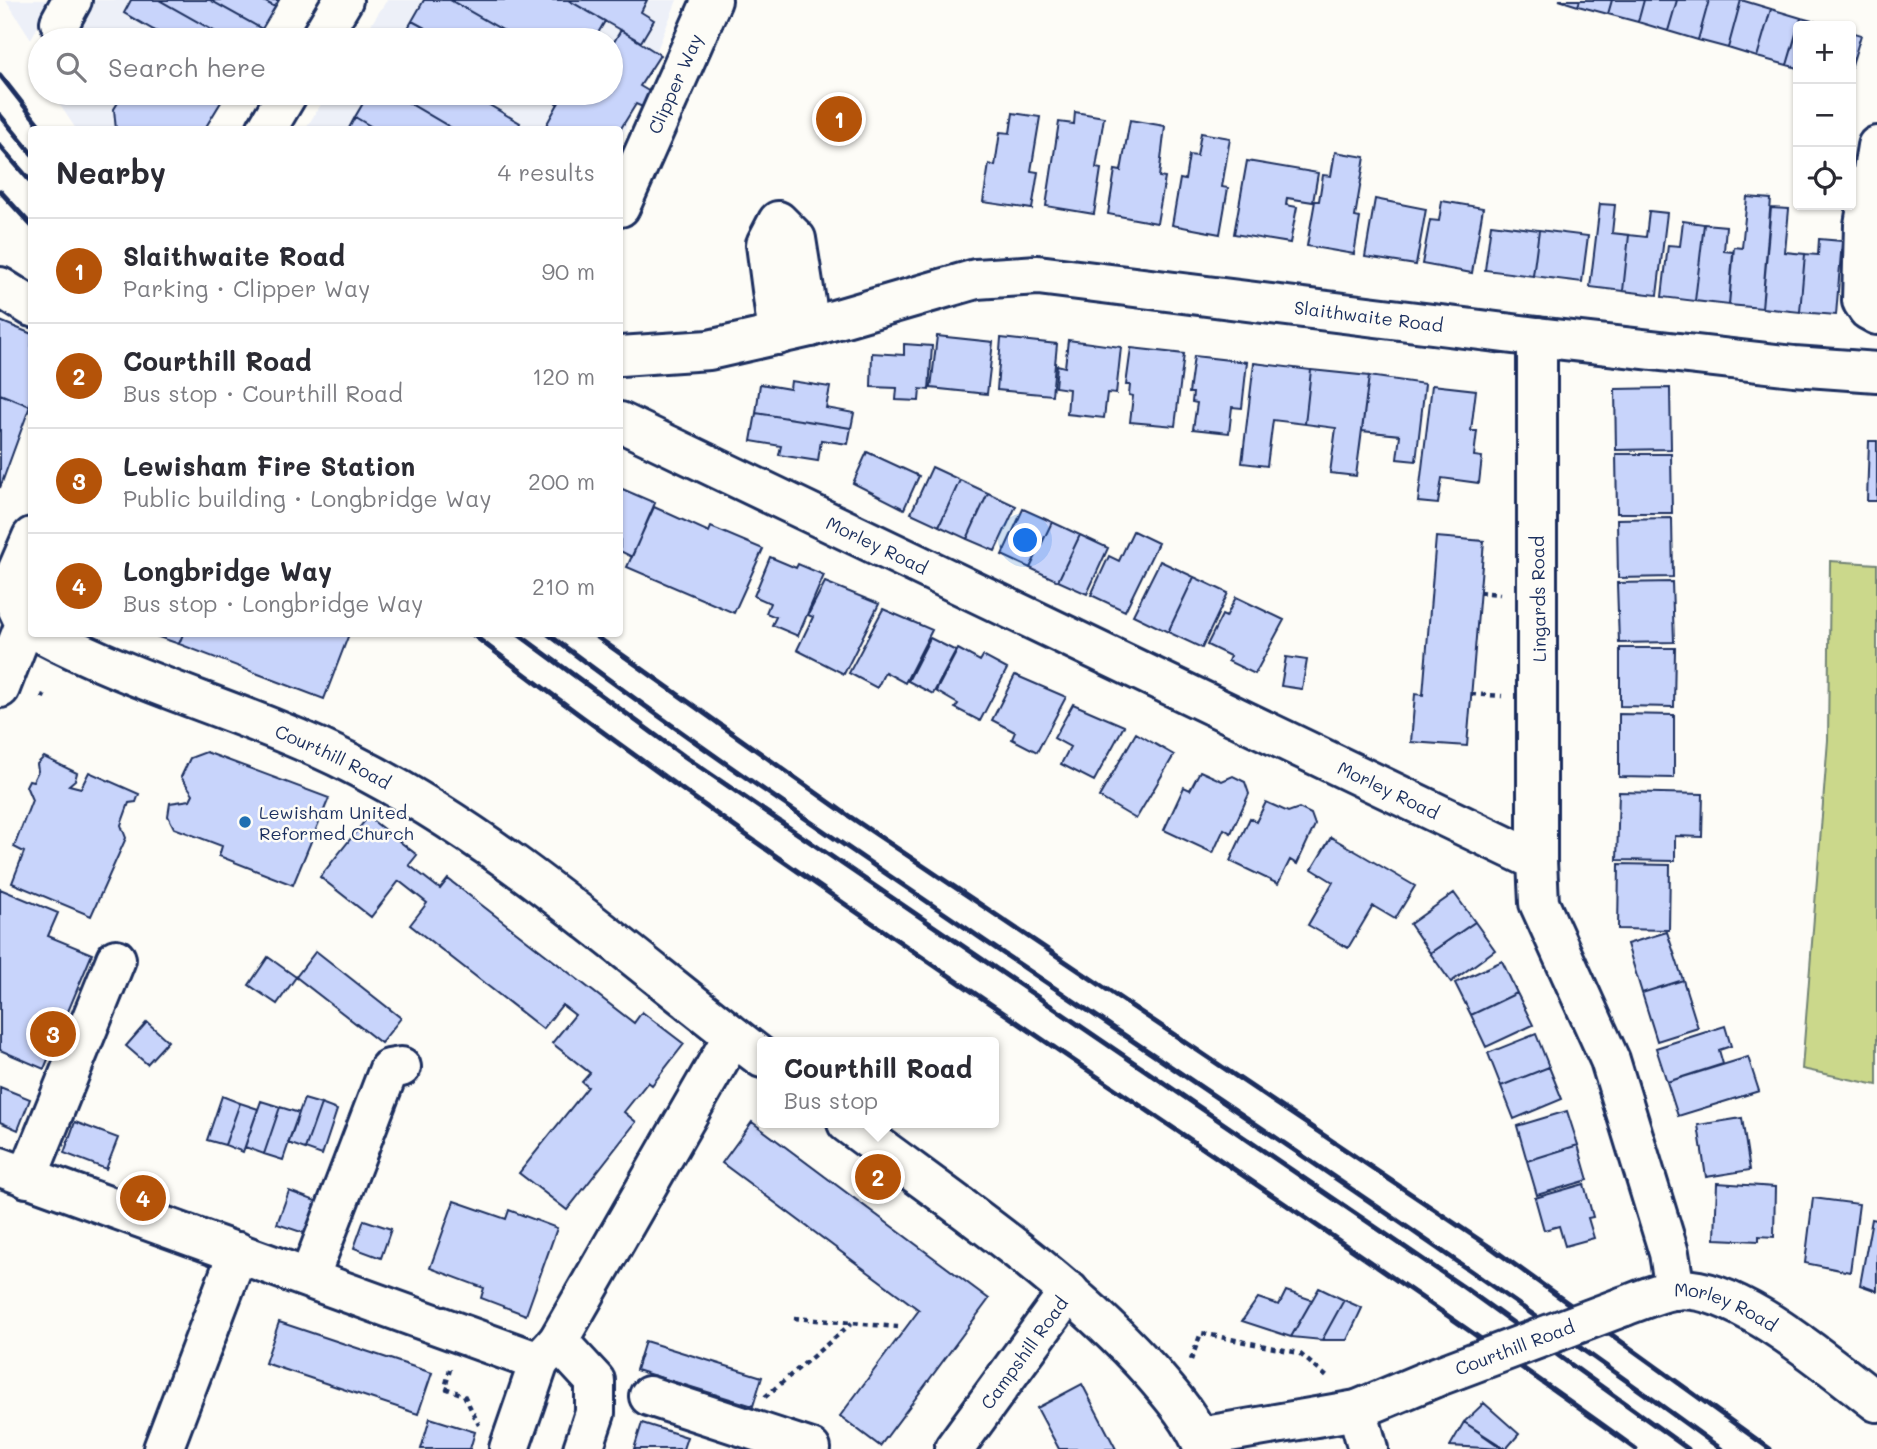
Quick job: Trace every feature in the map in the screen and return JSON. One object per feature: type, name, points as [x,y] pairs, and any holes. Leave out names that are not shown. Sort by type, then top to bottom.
[{"type":"main road","points":[[326,28],[343,0]]},
{"type":"main road","name":"Clipper Way","points":[[623,199],[712,0]]},
{"type":"main road","points":[[268,126],[281,105]]},
{"type":"main road","points":[[1877,146],[1864,225],[1862,301],[1868,310],[1877,314]]},
{"type":"main road","name":"Slaithwaite Road","points":[[623,356],[709,350],[794,331],[976,279],[1038,275],[1538,337],[1794,366],[1877,372]]},
{"type":"main road","points":[[0,287],[28,304]]},
{"type":"main road","name":"Lingards Road","points":[[1537,861],[1538,337]]},
{"type":"main road","name":"Morley Road","points":[[623,423],[1537,861],[1539,903],[1610,1060],[1669,1253],[1675,1290],[1707,1292],[1735,1302],[1774,1326],[1877,1402]]},
{"type":"main road","points":[[0,688],[26,623],[9,590],[28,546]]},
{"type":"main road","name":"Courthill Road","points":[[52,637],[88,657],[349,763],[406,794],[461,827],[541,885],[757,1054]]},
{"type":"main road","points":[[116,959],[13,1173],[116,1224],[238,1252],[461,1333],[549,1351],[595,1381],[595,1413],[583,1449]]},
{"type":"main road","points":[[511,1443],[549,1351],[733,1036]]},
{"type":"main road","points":[[309,1278],[388,1069],[401,1067]]},
{"type":"main road","name":"Courthill Road","points":[[854,1128],[1069,1291],[1121,1339],[1165,1388],[1202,1443],[1359,1409],[1436,1377],[1622,1307],[1675,1290]]},
{"type":"main road","points":[[163,1449],[238,1252]]},
{"type":"main road","name":"Campshill Road","points":[[954,1449],[1069,1291]]},
{"type":"main road","points":[[649,1396],[811,1449]]},
{"type":"main road","points":[[1359,1409],[1368,1449]]},
{"type":"path","points":[[41,695],[48,698]]},
{"type":"path","points":[[794,1318],[898,1327]]},
{"type":"path","points":[[750,1428],[757,1406],[770,1391],[852,1323]]},
{"type":"path","points":[[461,1333],[445,1388],[464,1395],[475,1424],[511,1443]]},
{"type":"path","points":[[1165,1388],[1188,1368],[1200,1333],[1299,1353],[1359,1409]]},
{"type":"shaded area","points":[[6,0],[52,0],[37,28],[28,28],[28,34]]},
{"type":"shaded area","points":[[87,0],[263,0],[247,28],[71,28]]},
{"type":"shaded area","points":[[387,0],[677,0],[623,135],[623,126],[307,126],[321,105],[623,105],[623,28],[369,28]]},
{"type":"shaded area","points":[[60,105],[203,105],[191,126],[74,126]]},
{"type":"green space","points":[[1830,561],[1877,564],[1877,1085],[1802,1069],[1828,740]]},
{"type":"building","points":[[131,0],[159,0],[209,28],[150,28],[124,13]]},
{"type":"building","points":[[159,0],[210,0],[260,28],[209,28]]},
{"type":"building","points":[[210,0],[262,0],[275,7],[260,28]]},
{"type":"building","points":[[262,0],[279,0],[275,7]]},
{"type":"building","points":[[424,0],[450,0],[499,28],[425,28],[412,21]]},
{"type":"building","points":[[450,0],[568,0],[605,21],[601,28],[499,28]]},
{"type":"building","points":[[568,0],[647,0],[641,12],[654,20],[641,42],[623,32],[623,28],[617,28]]},
{"type":"building","points":[[1559,0],[1580,0],[1578,6]]},
{"type":"building","points":[[1580,0],[1612,0],[1608,14],[1578,6]]},
{"type":"building","points":[[1612,0],[1644,0],[1638,22],[1608,14]]},
{"type":"building","points":[[1644,0],[1677,0],[1668,31],[1638,22]]},
{"type":"building","points":[[1677,0],[1709,0],[1698,40],[1668,31]]},
{"type":"building","points":[[1709,0],[1741,0],[1728,48],[1698,40]]},
{"type":"building","points":[[1741,0],[1771,9],[1757,57],[1728,48]]},
{"type":"building","points":[[1771,9],[1801,18],[1800,21],[1793,21],[1793,45],[1787,65],[1757,57]]},
{"type":"building","points":[[412,21],[425,28],[408,28]]},
{"type":"building","points":[[623,31],[660,55],[640,86],[657,96],[649,110],[636,104],[622,126],[546,126],[557,105],[623,105]]},
{"type":"building","points":[[1856,34],[1861,35],[1856,52]]},
{"type":"building","points":[[1793,44],[1793,67],[1787,65]]},
{"type":"building","points":[[116,105],[219,105],[206,126],[116,126],[114,109]]},
{"type":"building","points":[[362,105],[412,105],[448,126],[370,126],[355,117]]},
{"type":"building","points":[[412,105],[489,105],[520,123],[519,126],[448,126]]},
{"type":"building","points":[[1075,112],[1104,117],[1096,168],[1101,169],[1094,214],[1046,206],[1059,122],[1074,124]]},
{"type":"building","points":[[1013,113],[1040,117],[1031,171],[1038,172],[1032,209],[983,202],[989,164],[995,166],[1000,132],[1010,133]]},
{"type":"building","points":[[355,117],[370,126],[350,126]]},
{"type":"building","points":[[1130,120],[1165,126],[1159,177],[1165,178],[1157,223],[1108,214],[1115,170],[1121,171]]},
{"type":"building","points":[[1201,133],[1230,138],[1222,187],[1228,188],[1220,234],[1172,225],[1180,179],[1185,180],[1189,155],[1197,156]]},
{"type":"building","points":[[1335,152],[1365,157],[1355,217],[1360,218],[1354,254],[1307,246],[1315,201],[1319,201],[1323,175],[1331,176]]},
{"type":"building","points":[[1247,161],[1318,173],[1313,202],[1287,198],[1286,205],[1297,207],[1290,243],[1234,234]]},
{"type":"building","points":[[1747,197],[1771,199],[1762,308],[1729,305],[1734,247],[1742,248]]},
{"type":"building","points":[[1375,199],[1426,209],[1416,265],[1365,257]]},
{"type":"building","points":[[1442,201],[1483,208],[1472,273],[1422,264],[1430,220],[1439,221]]},
{"type":"building","points":[[1600,204],[1615,205],[1612,233],[1629,235],[1623,291],[1590,287]]},
{"type":"building","points":[[1771,208],[1789,209],[1785,252],[1805,254],[1800,312],[1762,308]]},
{"type":"building","points":[[1649,211],[1667,213],[1657,295],[1623,291],[1629,235],[1646,237]]},
{"type":"building","points":[[1683,221],[1704,224],[1695,301],[1662,297],[1668,245],[1680,246]]},
{"type":"building","points":[[1491,224],[1539,230],[1533,276],[1485,270]]},
{"type":"building","points":[[1704,224],[1726,226],[1724,251],[1733,252],[1729,305],[1695,301]]},
{"type":"building","points":[[1539,230],[1588,236],[1582,282],[1533,276]]},
{"type":"building","points":[[1819,239],[1842,241],[1836,315],[1800,312],[1805,254],[1818,255]]},
{"type":"building","points":[[0,321],[28,332],[28,405],[0,394]]},
{"type":"building","points":[[937,336],[993,342],[987,394],[931,388]]},
{"type":"building","points":[[1001,338],[1057,344],[1052,395],[997,390]]},
{"type":"building","points":[[1068,340],[1121,347],[1116,394],[1107,393],[1104,418],[1067,414],[1069,389],[1055,387],[1057,365],[1065,367]]},
{"type":"building","points":[[904,344],[932,346],[929,390],[920,389],[919,401],[896,400],[897,388],[871,387],[872,353],[904,355]]},
{"type":"building","points":[[1131,348],[1184,354],[1175,426],[1130,422],[1133,396],[1129,395],[1130,385],[1126,385]]},
{"type":"building","points":[[1194,356],[1247,362],[1242,408],[1232,407],[1229,433],[1193,429],[1197,403],[1192,402],[1193,393],[1189,393]]},
{"type":"building","points":[[1254,363],[1311,370],[1305,424],[1273,420],[1267,466],[1242,463]]},
{"type":"building","points":[[1311,370],[1369,376],[1356,476],[1330,473],[1336,428],[1305,424]]},
{"type":"building","points":[[1369,376],[1425,384],[1416,461],[1397,459],[1400,435],[1362,431]]},
{"type":"building","points":[[791,381],[830,387],[826,408],[854,413],[851,428],[756,413],[760,384],[790,389]]},
{"type":"building","points":[[1432,385],[1476,390],[1471,431],[1477,431],[1474,456],[1482,457],[1479,483],[1442,478],[1438,504],[1418,502]]},
{"type":"building","points":[[1670,388],[1671,449],[1616,450],[1615,389]]},
{"type":"building","points":[[0,394],[28,405],[28,411],[0,488]]},
{"type":"building","points":[[756,413],[851,428],[848,444],[821,440],[818,461],[779,455],[781,446],[751,441]]},
{"type":"building","points":[[1869,441],[1877,441],[1877,501],[1867,501]]},
{"type":"building","points":[[867,452],[919,476],[904,509],[853,483]]},
{"type":"building","points":[[1616,454],[1671,454],[1672,513],[1617,513]]},
{"type":"building","points":[[932,467],[960,480],[939,526],[911,513]]},
{"type":"building","points":[[960,480],[988,493],[967,539],[939,526]]},
{"type":"building","points":[[623,489],[655,503],[632,557],[623,552]]},
{"type":"building","points":[[988,493],[1016,506],[995,551],[967,539]]},
{"type":"building","points":[[654,507],[709,532],[711,527],[763,549],[734,613],[627,567]]},
{"type":"building","points":[[1023,509],[1052,522],[1030,568],[1002,555]]},
{"type":"building","points":[[1672,518],[1673,577],[1618,578],[1617,519]]},
{"type":"building","points":[[1052,522],[1080,535],[1058,581],[1030,568]]},
{"type":"building","points":[[1133,531],[1158,543],[1125,611],[1091,595],[1109,556],[1119,561]]},
{"type":"building","points":[[1080,535],[1108,548],[1087,594],[1058,581]]},
{"type":"building","points":[[1436,537],[1484,541],[1467,746],[1411,742],[1415,694],[1423,695]]},
{"type":"building","points":[[770,557],[796,568],[798,564],[824,575],[798,636],[772,625],[776,617],[766,613],[770,603],[754,596]]},
{"type":"building","points":[[1160,561],[1194,577],[1168,632],[1133,615]]},
{"type":"building","points":[[1194,577],[1228,593],[1202,648],[1168,632]]},
{"type":"building","points":[[825,582],[879,604],[844,674],[797,650],[813,617],[808,615]]},
{"type":"building","points":[[1672,582],[1674,642],[1619,643],[1617,583]]},
{"type":"building","points":[[1236,597],[1284,620],[1255,674],[1228,661],[1230,656],[1207,645],[1222,615],[1226,617]]},
{"type":"building","points":[[883,609],[932,630],[905,683],[885,672],[877,688],[849,673]]},
{"type":"building","points":[[159,637],[182,637],[179,644]]},
{"type":"building","points":[[182,637],[348,637],[324,699],[179,644]]},
{"type":"building","points":[[930,638],[956,651],[933,694],[908,681]]},
{"type":"building","points":[[1620,648],[1675,648],[1674,707],[1620,706]]},
{"type":"building","points":[[958,649],[980,661],[983,656],[1007,669],[980,721],[955,708],[958,704],[936,691]]},
{"type":"building","points":[[1286,657],[1307,660],[1302,689],[1281,686]]},
{"type":"building","points":[[1015,675],[1066,697],[1037,752],[1012,739],[1015,732],[992,720]]},
{"type":"building","points":[[1073,704],[1124,726],[1094,781],[1061,764],[1070,747],[1054,738]]},
{"type":"building","points":[[1619,714],[1674,715],[1674,778],[1619,777]]},
{"type":"building","points":[[1136,733],[1174,755],[1136,819],[1099,797]]},
{"type":"building","name":"Lewisham United Reformed Church","points":[[206,752],[329,798],[293,885],[219,856],[222,846],[174,828],[168,816],[170,803],[190,800],[193,794],[181,777],[190,758]]},
{"type":"building","points":[[44,757],[77,773],[75,780],[69,785],[81,788],[89,772],[139,794],[136,802],[129,803],[121,825],[126,838],[91,916],[12,883],[24,852],[14,847],[32,800],[26,786],[29,780],[33,781],[38,771],[37,764]]},
{"type":"building","points":[[1200,771],[1222,781],[1233,776],[1245,782],[1249,794],[1231,833],[1224,829],[1213,853],[1164,830],[1184,787],[1190,790]]},
{"type":"building","points":[[1619,792],[1703,794],[1702,837],[1675,836],[1675,861],[1617,860]]},
{"type":"building","points":[[1266,802],[1288,812],[1299,808],[1311,814],[1315,825],[1297,864],[1290,860],[1278,884],[1230,861],[1250,818],[1256,822]]},
{"type":"building","points":[[368,817],[417,855],[409,865],[440,889],[448,879],[634,1023],[642,1012],[684,1044],[652,1085],[648,1082],[624,1112],[636,1122],[567,1210],[519,1173],[588,1087],[582,1082],[590,1073],[552,1043],[575,1015],[562,1005],[543,1029],[410,925],[427,903],[399,881],[371,917],[320,877]]},
{"type":"building","points":[[1331,837],[1415,886],[1395,919],[1373,906],[1348,948],[1308,925],[1333,882],[1312,869]]},
{"type":"building","points":[[1619,864],[1670,865],[1669,930],[1618,929]]},
{"type":"building","points":[[0,889],[58,913],[48,936],[92,954],[44,1069],[0,1050]]},
{"type":"building","points":[[1454,893],[1475,922],[1430,953],[1410,924]]},
{"type":"building","points":[[1475,922],[1495,950],[1451,982],[1430,953]]},
{"type":"building","points":[[1667,932],[1683,980],[1642,993],[1627,944]]},
{"type":"building","points":[[316,951],[401,1018],[381,1043],[296,977]]},
{"type":"building","points":[[268,957],[296,977],[277,1004],[249,985]]},
{"type":"building","points":[[1502,961],[1517,993],[1471,1015],[1455,983]]},
{"type":"building","points":[[1683,980],[1698,1028],[1657,1041],[1642,993]]},
{"type":"building","points":[[1517,993],[1533,1025],[1486,1047],[1471,1015]]},
{"type":"building","points":[[147,1022],[168,1041],[147,1064],[126,1046]]},
{"type":"building","points":[[1725,1026],[1731,1046],[1719,1050],[1723,1064],[1667,1082],[1656,1048]]},
{"type":"building","points":[[1536,1034],[1549,1067],[1501,1086],[1488,1053]]},
{"type":"building","points":[[1748,1057],[1759,1091],[1678,1116],[1667,1082]]},
{"type":"building","points":[[1549,1067],[1562,1099],[1514,1119],[1501,1086]]},
{"type":"building","points":[[0,1087],[30,1099],[18,1130],[0,1122]]},
{"type":"building","points":[[222,1096],[240,1103],[225,1145],[207,1140]]},
{"type":"building","points":[[304,1099],[321,1104],[305,1149],[288,1143]]},
{"type":"building","points":[[261,1101],[280,1107],[264,1154],[245,1147]]},
{"type":"building","points":[[240,1103],[258,1109],[243,1152],[225,1145]]},
{"type":"building","points":[[321,1104],[337,1110],[322,1155],[305,1149]]},
{"type":"building","points":[[280,1107],[299,1113],[283,1160],[264,1154]]},
{"type":"building","points":[[1567,1111],[1578,1145],[1527,1161],[1517,1126]]},
{"type":"building","points":[[1742,1118],[1750,1170],[1706,1177],[1698,1125]]},
{"type":"building","points":[[75,1122],[118,1138],[106,1169],[64,1153]]},
{"type":"building","points":[[752,1122],[989,1299],[880,1446],[840,1416],[919,1310],[722,1163]]},
{"type":"building","points":[[1578,1145],[1588,1180],[1537,1195],[1527,1161]]},
{"type":"building","points":[[1717,1183],[1775,1187],[1774,1237],[1759,1236],[1759,1241],[1715,1239]]},
{"type":"building","points":[[1584,1184],[1593,1217],[1588,1218],[1594,1238],[1565,1246],[1559,1226],[1544,1230],[1535,1198]]},
{"type":"building","points":[[289,1191],[321,1203],[310,1235],[277,1224]]},
{"type":"building","points":[[1813,1198],[1859,1204],[1850,1272],[1805,1263]]},
{"type":"building","points":[[454,1201],[506,1219],[509,1210],[557,1228],[526,1315],[481,1298],[484,1288],[430,1268]]},
{"type":"building","points":[[1872,1219],[1877,1220],[1877,1291],[1860,1285]]},
{"type":"building","points":[[364,1220],[391,1229],[381,1258],[354,1248]]},
{"type":"building","points":[[1319,1288],[1344,1300],[1322,1340],[1291,1337]]},
{"type":"building","points":[[1286,1291],[1312,1300],[1291,1337],[1242,1321],[1258,1298],[1279,1305]]},
{"type":"building","points":[[1344,1300],[1362,1308],[1347,1340],[1322,1340]]},
{"type":"building","points":[[279,1322],[432,1373],[418,1414],[265,1363]]},
{"type":"building","points":[[645,1341],[762,1377],[753,1406],[636,1370]]},
{"type":"building","points":[[1082,1384],[1116,1449],[1059,1449],[1037,1408]]},
{"type":"building","points":[[1484,1403],[1519,1434],[1506,1449],[1464,1422]]},
{"type":"building","points":[[430,1418],[475,1432],[470,1449],[421,1449]]},
{"type":"building","points":[[1464,1422],[1503,1449],[1450,1446]]},
{"type":"building","points":[[642,1423],[687,1437],[683,1449],[634,1449]]},
{"type":"railway","points":[[0,75],[40,126]]},
{"type":"railway","points":[[0,115],[28,149]]},
{"type":"railway","points":[[0,146],[28,178]]},
{"type":"railway","points":[[0,191],[28,222]]},
{"type":"railway","points":[[476,637],[758,844],[1345,1245],[1636,1449]]},
{"type":"railway","points":[[522,637],[684,756],[1462,1286],[1688,1449]]},
{"type":"railway","points":[[552,637],[763,789],[1446,1254],[1721,1449]]},
{"type":"railway","points":[[597,637],[846,814],[1493,1249],[1770,1449]]},
{"type":"place","name":"Slaithwaite Road","points":[[839,119]]},
{"type":"place","name":"Lewisham United Reformed Church","points":[[245,822]]},
{"type":"place","name":"Lewisham Fire Station","points":[[53,1034]]},
{"type":"place","name":"Courthill Road","points":[[878,1177]]},
{"type":"place","name":"Longbridge Way","points":[[143,1198]]}]
